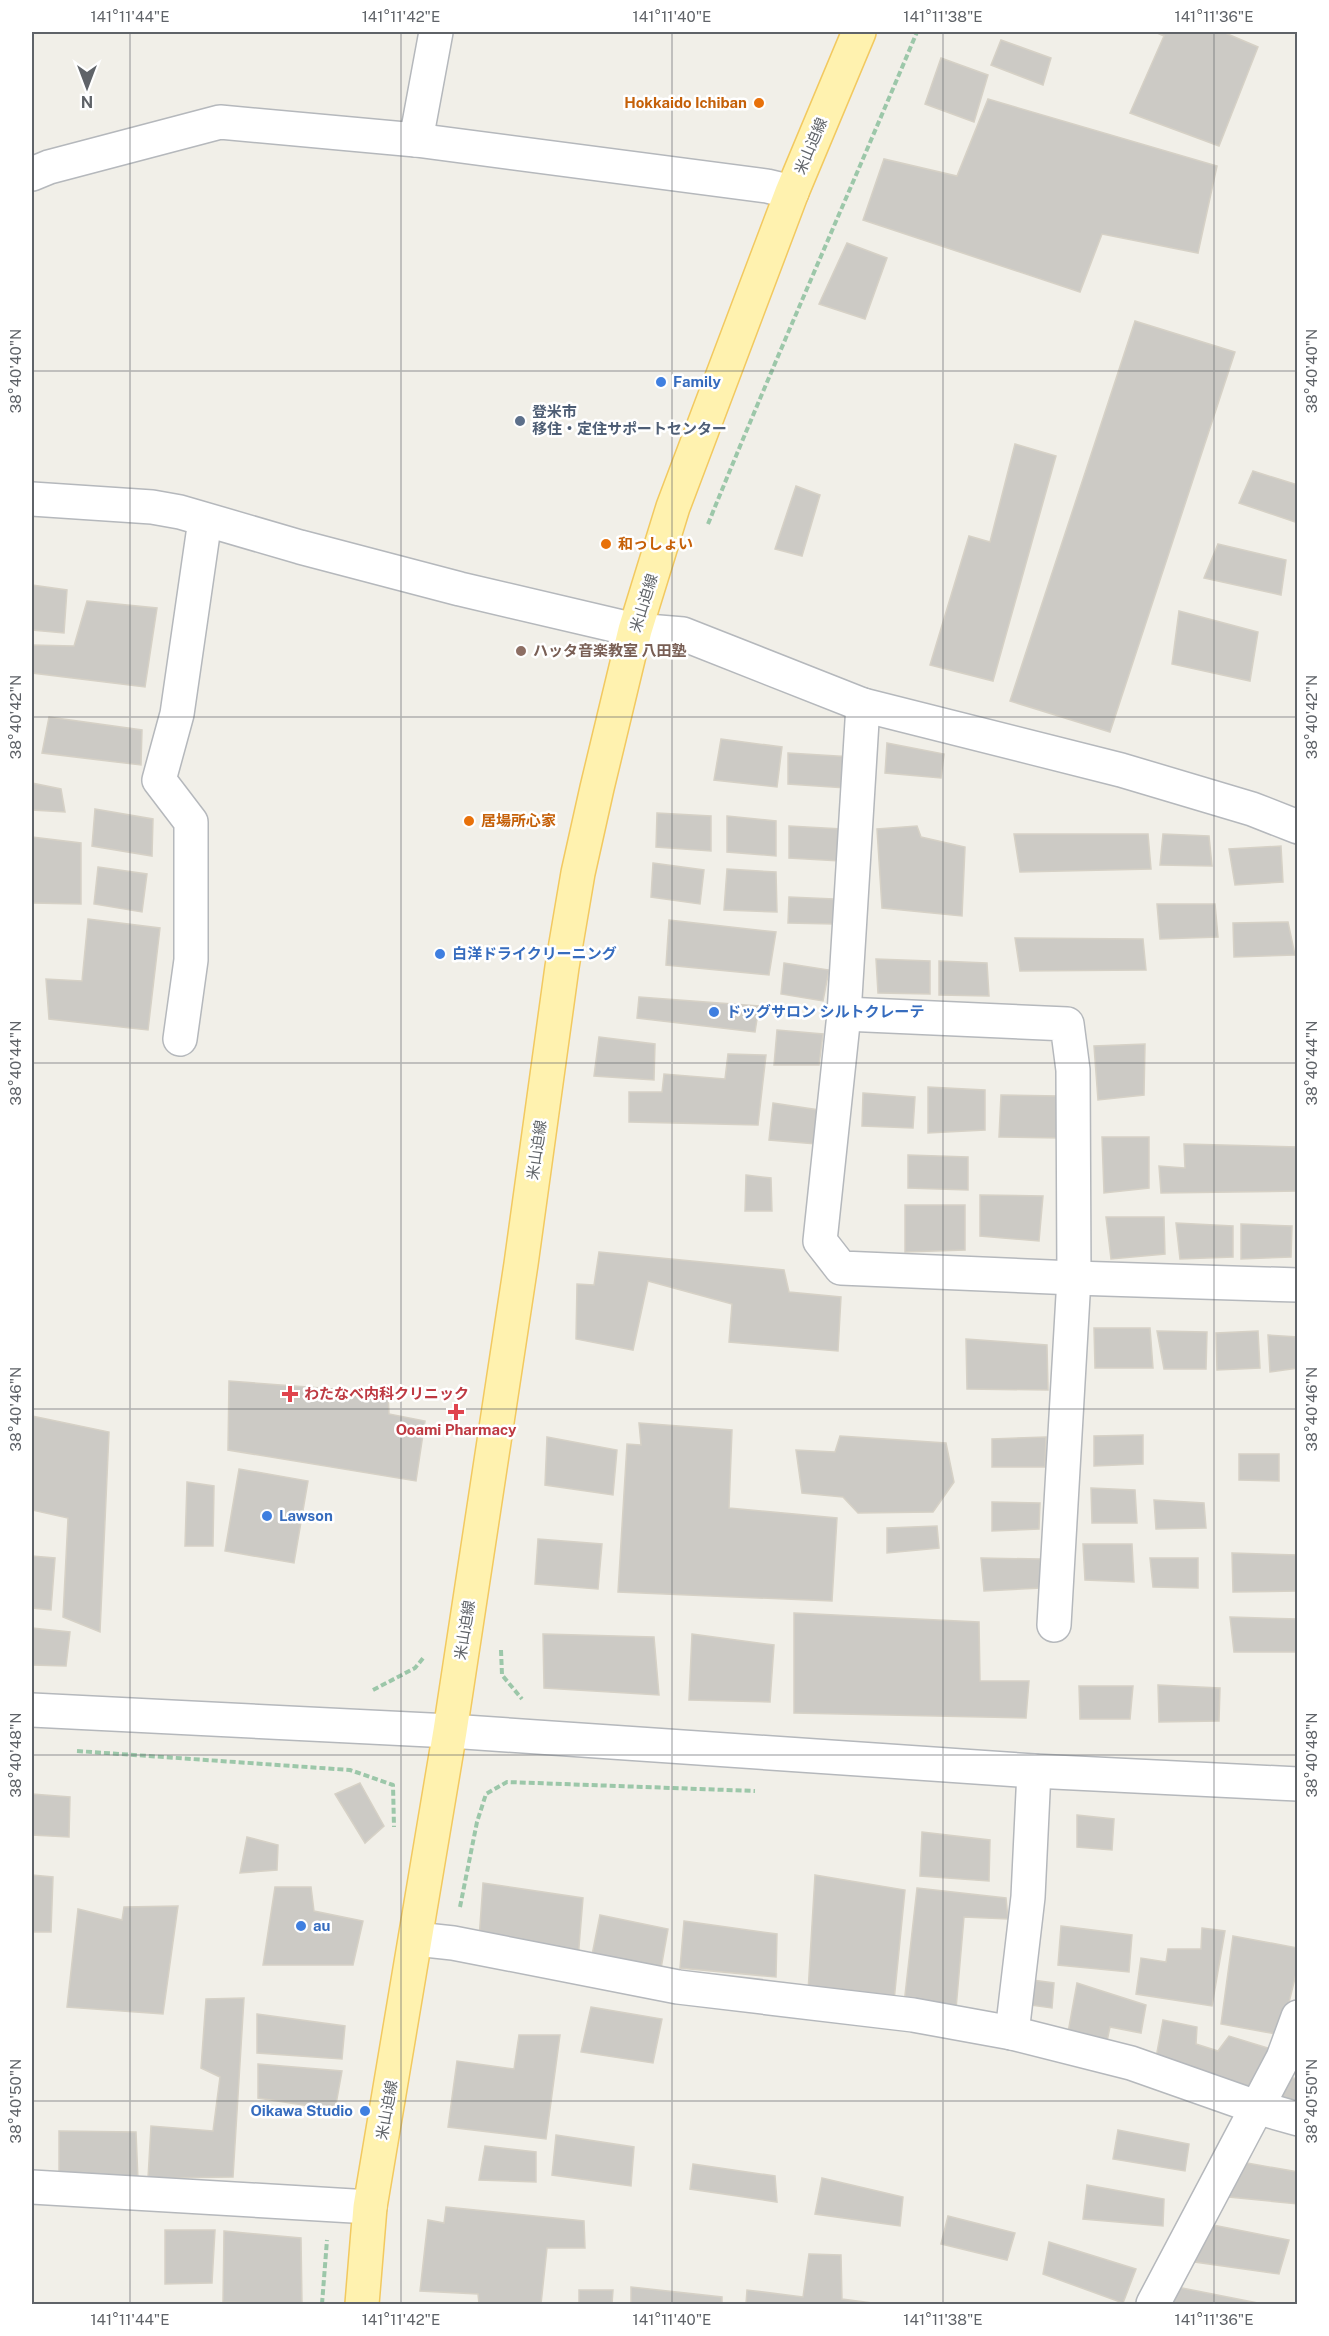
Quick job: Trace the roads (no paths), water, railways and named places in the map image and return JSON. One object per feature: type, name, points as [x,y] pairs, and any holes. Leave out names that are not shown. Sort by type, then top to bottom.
[{"type":"main road","name":"米山迫線","points":[[362,2304],[370,2207],[450,1731],[521,1264],[562,967],[578,873],[635,630],[673,507],[792,192],[859,32]]},
{"type":"street","points":[[416,140],[436,32]]},
{"type":"street","points":[[32,174],[49,167],[220,122],[416,140],[767,186],[792,192]]},
{"type":"street","points":[[32,499],[152,507],[460,589],[635,630],[683,634],[863,705],[1121,770],[1252,809],[1298,827]]},
{"type":"street","points":[[180,1039],[191,960],[191,822],[159,780],[177,714],[206,520]]},
{"type":"street","points":[[863,705],[844,1014],[820,1240],[841,1268],[1298,1285]]},
{"type":"street","points":[[844,1014],[1067,1024],[1072,1070],[1074,1278],[1054,1625]]},
{"type":"street","points":[[32,1710],[450,1731],[1034,1771],[1298,1784]]},
{"type":"street","points":[[1012,2033],[1028,1897],[1034,1771]]},
{"type":"street","points":[[416,1939],[453,1943],[678,1987],[913,2015],[1012,2033],[1131,2063],[1256,2108],[1298,2119]]},
{"type":"street","points":[[1154,2304],[1283,2058],[1298,2017]]},
{"type":"street","points":[[32,2187],[370,2207]]},
{"type":"place","name":"Hokkaido Ichiban","points":[[759,103]]},
{"type":"place","name":"Family","points":[[661,382]]},
{"type":"place","name":"登米市 移住・定住サポートセンター","points":[[520,421]]},
{"type":"place","name":"和っしょい","points":[[606,544]]},
{"type":"place","name":"ハッタ音楽教室 八田塾","points":[[521,651]]},
{"type":"place","name":"居場所心家","points":[[469,821]]},
{"type":"place","name":"白洋ドライクリーニング","points":[[440,954]]},
{"type":"place","name":"ドッグサロン シルトクレーテ","points":[[714,1012]]},
{"type":"place","name":"わたなべ内科クリニック","points":[[290,1394]]},
{"type":"place","name":"Ooami Pharmacy","points":[[456,1412]]},
{"type":"place","name":"Lawson","points":[[267,1516]]},
{"type":"place","name":"au","points":[[301,1926]]},
{"type":"place","name":"Oikawa Studio","points":[[365,2111]]}]
